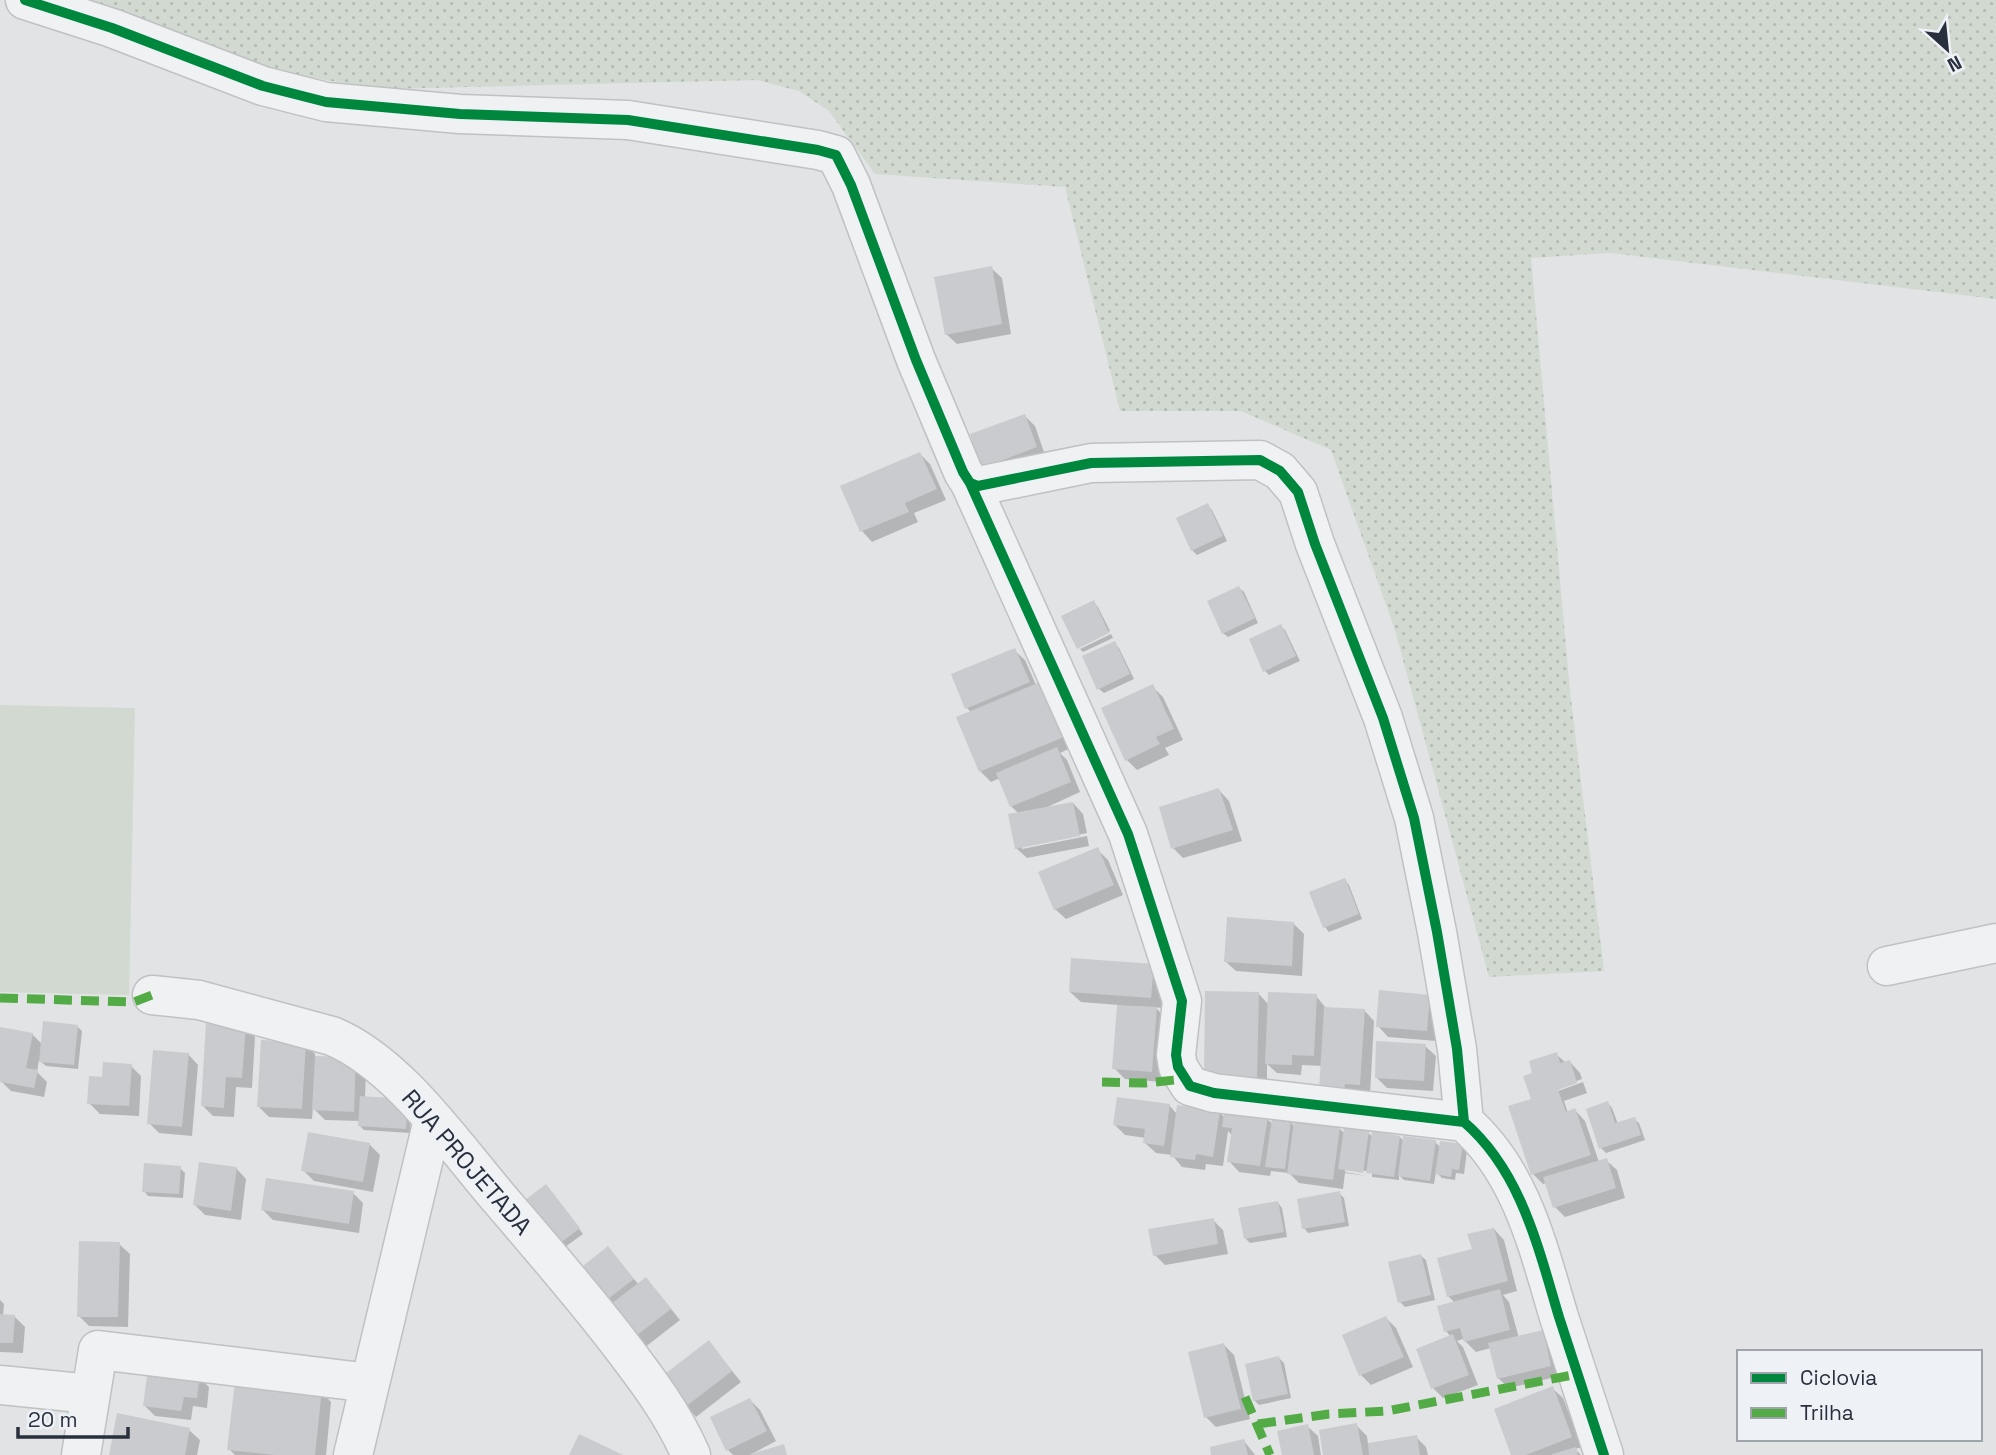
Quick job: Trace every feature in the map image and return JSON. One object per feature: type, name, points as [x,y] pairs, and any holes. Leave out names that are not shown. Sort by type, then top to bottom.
[{"type":"street","points":[[25,0],[112,28],[263,86],[326,102],[460,114],[628,120],[836,155],[851,185],[916,360],[963,472],[1128,834],[1182,1001],[1176,1055],[1178,1067],[1185,1079],[1191,1086],[1214,1093],[1464,1122],[1482,1138],[1501,1165],[1528,1218],[1604,1455]]},
{"type":"street","points":[[970,483],[978,486],[1091,463],[1260,460],[1280,471],[1298,492],[1315,544],[1383,718],[1414,818],[1453,1023],[1464,1122]]},
{"type":"street","points":[[1887,966],[1996,943]]},
{"type":"street","name":"RUA PROJETADA","points":[[152,995],[199,1000],[332,1036],[372,1057],[433,1121],[586,1299],[662,1398],[685,1450]]},
{"type":"street","points":[[352,1455],[433,1121]]},
{"type":"street","points":[[81,1455],[98,1350],[370,1383]]},
{"type":"street","points":[[0,1385],[91,1394]]},
{"type":"shaded area","points":[[75,0],[1996,0],[1996,299],[1610,253],[1531,258],[1570,691],[1604,971],[1489,977],[1395,630],[1331,450],[1241,411],[1120,411],[1065,187],[875,174],[829,111],[799,91],[757,80],[384,89],[267,71]]},
{"type":"shaded area","points":[[0,705],[135,708],[129,995],[0,992]]},
{"type":"building","points":[[992,266],[1002,324],[945,335],[934,277]]},
{"type":"building","points":[[1025,414],[1037,447],[982,468],[970,434]]},
{"type":"building","points":[[920,452],[937,489],[905,503],[909,512],[860,532],[840,486]]},
{"type":"building","points":[[1208,503],[1223,536],[1191,551],[1176,518]]},
{"type":"building","points":[[1239,586],[1255,618],[1222,634],[1207,601]]},
{"type":"building","points":[[1094,600],[1109,633],[1077,649],[1061,616]]},
{"type":"building","points":[[1281,624],[1296,656],[1263,672],[1249,639]]},
{"type":"building","points":[[1115,641],[1130,674],[1097,690],[1082,656]]},
{"type":"building","points":[[1015,648],[1030,682],[965,709],[951,674]]},
{"type":"building","points":[[1040,682],[1064,737],[979,772],[956,717]]},
{"type":"building","points":[[1153,684],[1174,729],[1156,737],[1160,744],[1125,761],[1101,708]]},
{"type":"building","points":[[1057,747],[1071,782],[1010,807],[996,773]]},
{"type":"building","points":[[1219,788],[1233,830],[1171,849],[1159,807]]},
{"type":"building","points":[[1073,802],[1080,836],[1015,849],[1008,814]]},
{"type":"building","points":[[1098,847],[1114,885],[1054,910],[1038,872]]},
{"type":"building","points":[[1345,878],[1359,914],[1323,928],[1309,892]]},
{"type":"building","points":[[1227,917],[1294,922],[1292,966],[1224,962]]},
{"type":"building","points":[[1071,958],[1154,964],[1151,998],[1069,992]]},
{"type":"building","points":[[1379,990],[1430,995],[1427,1031],[1376,1027]]},
{"type":"building","points":[[1205,991],[1259,992],[1257,1079],[1204,1078]]},
{"type":"building","points":[[1268,992],[1317,994],[1314,1056],[1292,1055],[1292,1065],[1265,1064]]},
{"type":"building","points":[[1117,1005],[1157,1007],[1152,1072],[1112,1069]]},
{"type":"building","points":[[1324,1007],[1365,1009],[1360,1085],[1345,1084],[1344,1092],[1319,1091]]},
{"type":"building","points":[[43,1021],[78,1025],[74,1065],[39,1062]]},
{"type":"building","points":[[206,1023],[246,1025],[242,1078],[226,1077],[224,1108],[201,1106]]},
{"type":"building","points":[[0,1027],[33,1033],[26,1068],[38,1070],[34,1088],[0,1082]]},
{"type":"building","points":[[261,1040],[306,1042],[302,1109],[257,1107]]},
{"type":"building","points":[[1376,1041],[1426,1044],[1424,1081],[1375,1078]]},
{"type":"building","points":[[153,1050],[189,1053],[182,1127],[147,1124]]},
{"type":"building","points":[[1557,1052],[1560,1063],[1570,1060],[1577,1083],[1558,1090],[1566,1112],[1575,1108],[1591,1155],[1531,1175],[1508,1106],[1531,1099],[1523,1076],[1532,1073],[1529,1061]]},
{"type":"building","points":[[315,1056],[356,1057],[354,1112],[312,1110]]},
{"type":"building","points":[[103,1062],[132,1064],[129,1106],[87,1104],[89,1076],[102,1077]]},
{"type":"building","points":[[360,1096],[408,1099],[406,1129],[358,1126]]},
{"type":"building","points":[[1117,1097],[1170,1104],[1164,1146],[1143,1143],[1145,1129],[1113,1125]]},
{"type":"building","points":[[1608,1101],[1615,1123],[1635,1117],[1641,1135],[1599,1149],[1586,1109]]},
{"type":"building","points":[[1177,1105],[1220,1111],[1213,1157],[1196,1154],[1195,1160],[1170,1157]]},
{"type":"building","points":[[1224,1111],[1268,1117],[1260,1166],[1227,1162],[1232,1128],[1222,1127]]},
{"type":"building","points":[[1272,1118],[1291,1120],[1285,1169],[1265,1167]]},
{"type":"building","points":[[1294,1121],[1340,1127],[1333,1180],[1287,1174]]},
{"type":"building","points":[[1344,1128],[1369,1131],[1363,1173],[1338,1169]]},
{"type":"building","points":[[1372,1131],[1400,1136],[1394,1177],[1366,1173]]},
{"type":"building","points":[[308,1132],[370,1143],[363,1182],[301,1171]]},
{"type":"building","points":[[1403,1136],[1436,1140],[1430,1181],[1398,1176]]},
{"type":"building","points":[[1440,1141],[1463,1144],[1459,1170],[1452,1169],[1451,1177],[1435,1174]]},
{"type":"building","points":[[1607,1158],[1616,1188],[1553,1208],[1543,1177]]},
{"type":"building","points":[[199,1162],[237,1167],[231,1211],[193,1205]]},
{"type":"building","points":[[144,1163],[181,1166],[179,1194],[142,1192]]},
{"type":"building","points":[[266,1178],[354,1191],[349,1224],[261,1210]]},
{"type":"building","points":[[546,1184],[580,1228],[559,1244],[525,1200]]},
{"type":"building","points":[[1340,1191],[1345,1222],[1302,1229],[1297,1199]]},
{"type":"building","points":[[1278,1201],[1284,1232],[1244,1239],[1238,1208]]},
{"type":"building","points":[[1214,1218],[1218,1244],[1153,1256],[1148,1229]]},
{"type":"building","points":[[1494,1228],[1508,1281],[1447,1297],[1437,1258],[1472,1249],[1467,1234]]},
{"type":"building","points":[[79,1241],[120,1242],[118,1317],[77,1317]]},
{"type":"building","points":[[608,1246],[634,1279],[604,1302],[579,1269]]},
{"type":"building","points":[[1421,1254],[1431,1295],[1398,1303],[1388,1262]]},
{"type":"building","points":[[646,1277],[671,1309],[632,1339],[607,1307]]},
{"type":"building","points":[[1500,1289],[1510,1330],[1464,1342],[1460,1328],[1444,1332],[1437,1306]]},
{"type":"building","points":[[0,1314],[15,1315],[13,1343],[0,1343]]},
{"type":"building","points":[[1386,1316],[1404,1357],[1359,1376],[1342,1335]]},
{"type":"building","points":[[1543,1330],[1551,1366],[1497,1379],[1488,1343]]},
{"type":"building","points":[[1453,1334],[1469,1375],[1431,1389],[1416,1349]]},
{"type":"building","points":[[709,1340],[732,1371],[684,1408],[661,1377]]},
{"type":"building","points":[[1224,1343],[1241,1409],[1204,1418],[1188,1352]]},
{"type":"building","points":[[1279,1356],[1288,1394],[1253,1401],[1245,1364]]},
{"type":"building","points":[[148,1369],[200,1375],[197,1398],[184,1397],[181,1411],[143,1406]]},
{"type":"building","points":[[235,1381],[322,1389],[315,1455],[275,1455],[227,1450]]},
{"type":"building","points":[[1553,1386],[1572,1437],[1526,1455],[1511,1455],[1494,1409]]},
{"type":"building","points":[[750,1398],[767,1431],[726,1451],[710,1417]]},
{"type":"building","points":[[117,1413],[190,1428],[185,1455],[109,1455]]},
{"type":"building","points":[[1357,1423],[1363,1455],[1323,1455],[1319,1430]]},
{"type":"building","points":[[1308,1424],[1314,1455],[1282,1455],[1277,1431]]},
{"type":"building","points":[[579,1434],[623,1455],[569,1455]]},
{"type":"building","points":[[1417,1435],[1420,1455],[1369,1455],[1368,1443]]},
{"type":"building","points":[[1244,1439],[1248,1455],[1211,1455],[1210,1447]]},
{"type":"building","points":[[784,1444],[787,1455],[751,1455],[751,1454]]},
{"type":"building","points":[[1576,1447],[1578,1455],[1552,1455],[1552,1454]]},
{"type":"marked path","points":[[0,998],[134,1002],[152,995]]},
{"type":"marked path","points":[[1102,1082],[1145,1083],[1185,1079]]},
{"type":"marked path","points":[[1258,1424],[1329,1414],[1387,1411],[1578,1374]]},
{"type":"marked path","points":[[1245,1397],[1270,1455]]},
{"type":"cycle path","points":[[25,0],[112,28],[263,86],[326,102],[460,114],[628,120],[836,155],[851,185],[916,360],[970,483],[978,486],[1091,463],[1260,460],[1280,471],[1298,492],[1315,544],[1383,718],[1414,818],[1457,1049],[1464,1122]]},
{"type":"cycle path","points":[[970,483],[1128,834],[1182,1001],[1176,1055],[1178,1067],[1190,1086],[1214,1093],[1464,1122],[1500,1163],[1525,1212],[1604,1455]]}]
